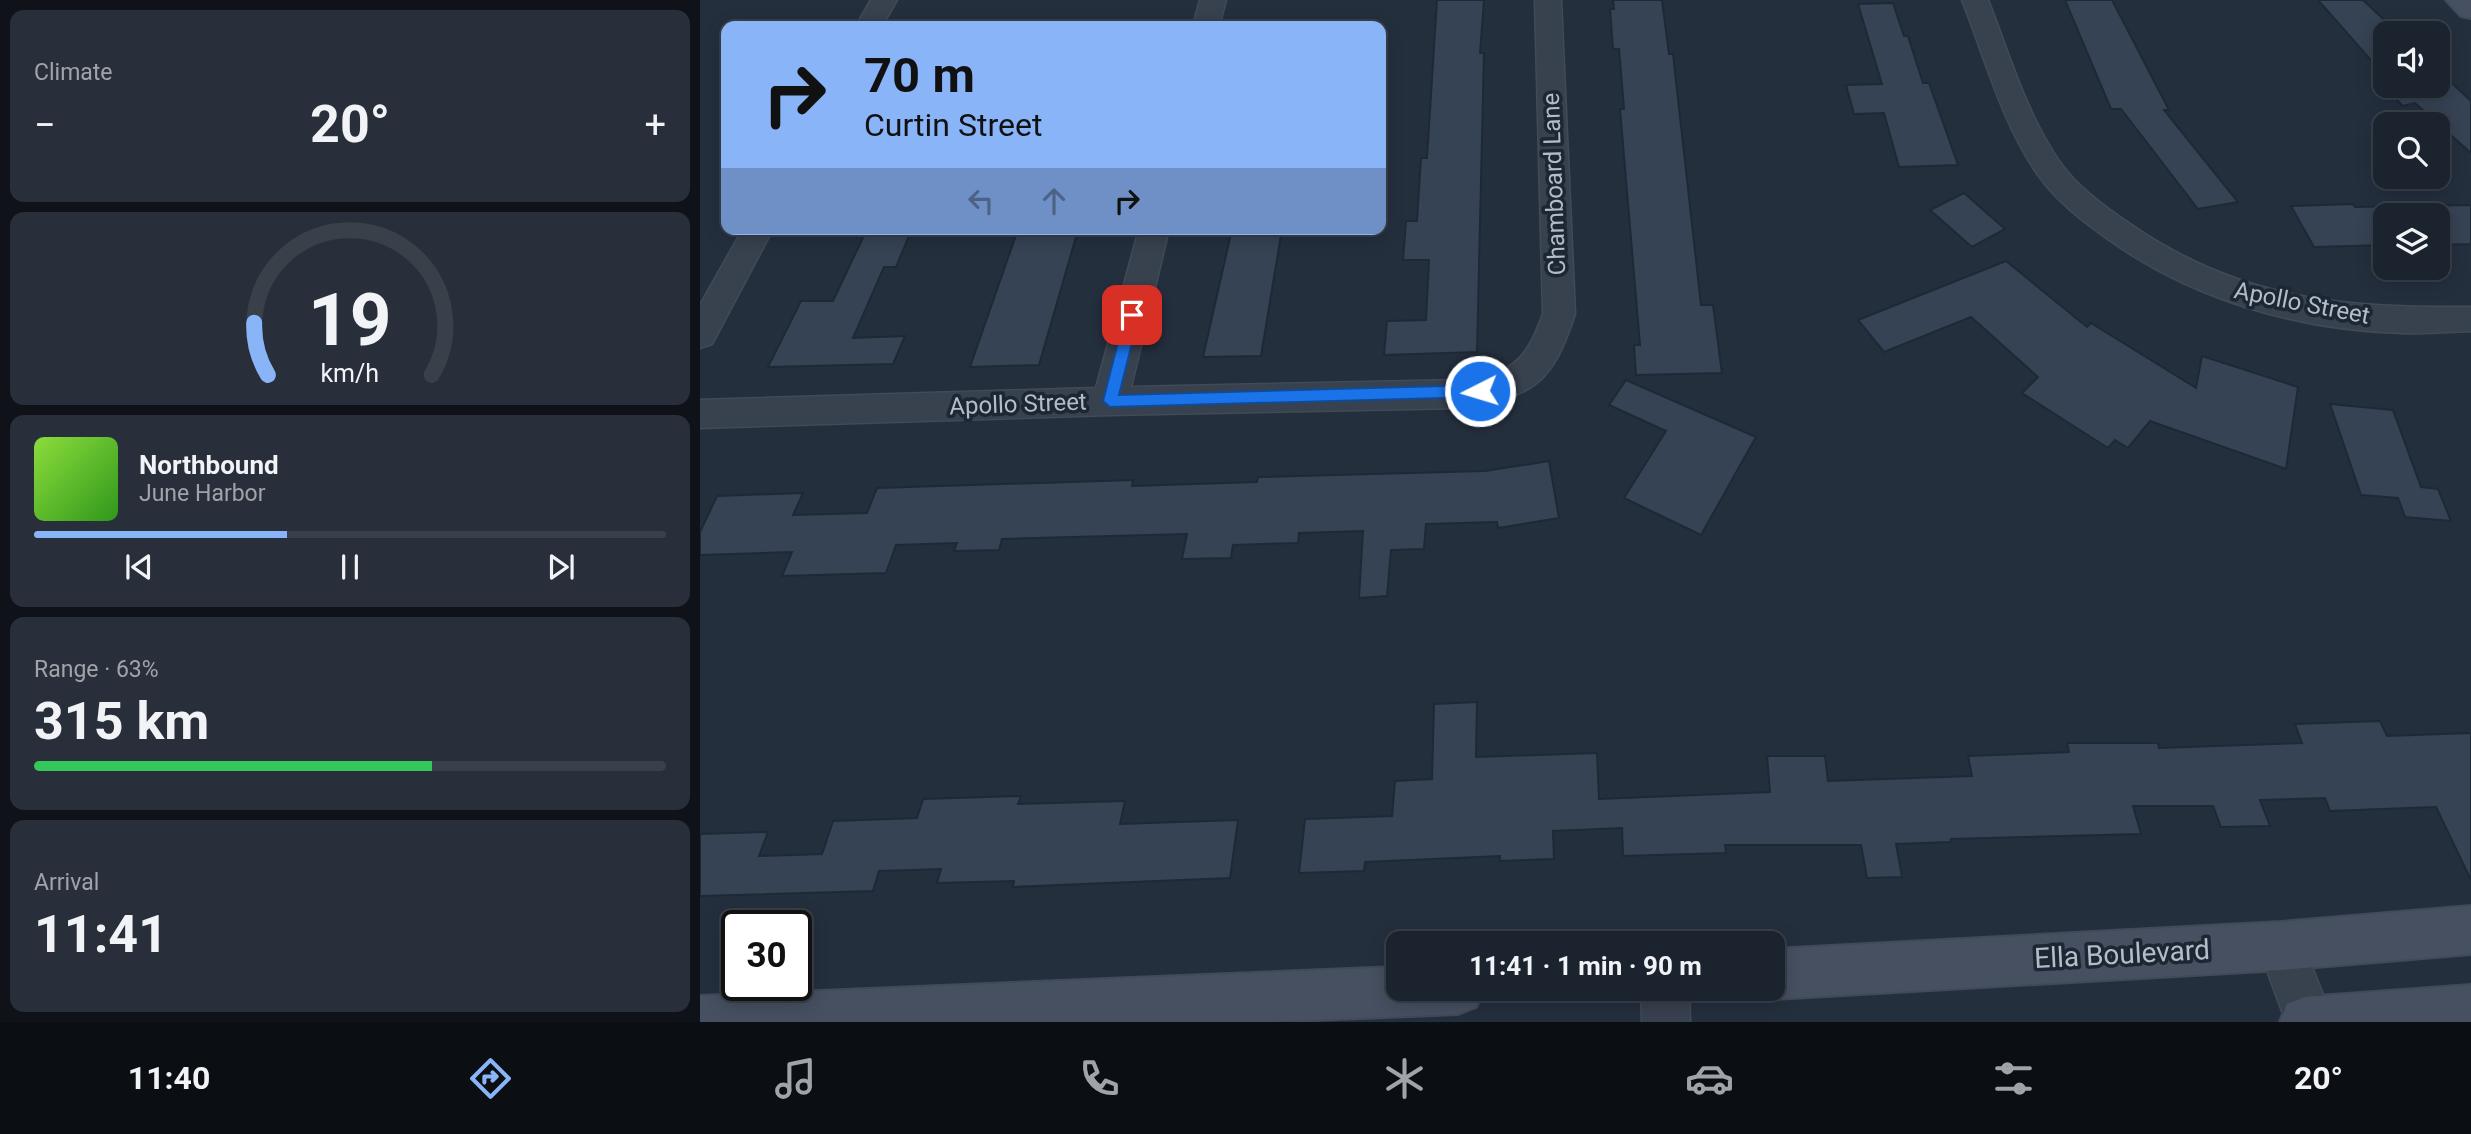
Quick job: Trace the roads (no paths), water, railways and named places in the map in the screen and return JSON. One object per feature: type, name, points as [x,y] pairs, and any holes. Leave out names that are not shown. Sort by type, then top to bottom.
[{"type":"main road","points":[[2459,0],[2471,10]]},
{"type":"main road","name":"Ella Boulevard","points":[[1785,973],[2281,946],[2471,930]]},
{"type":"main road","points":[[700,1021],[1016,1015],[1386,993]]},
{"type":"main road","points":[[2308,1022],[2471,1010]]},
{"type":"street","points":[[872,21],[884,0]]},
{"type":"street","points":[[1207,21],[1213,0]]},
{"type":"street","name":"Chamboard Lane","points":[[1537,362],[1548,350],[1559,314],[1548,0]]},
{"type":"street","name":"Apollo Street","points":[[1975,0],[2029,131],[2048,168],[2091,211],[2142,250],[2207,282],[2264,300],[2392,321],[2471,319]]},
{"type":"street","points":[[700,335],[755,235]]},
{"type":"street","points":[[1110,401],[1152,235]]},
{"type":"street","name":"Apollo Street","points":[[700,414],[1110,401],[1462,394],[1498,389],[1525,377],[1537,362]]},
{"type":"street","points":[[2281,946],[2308,1022]]},
{"type":"street","points":[[1665,1001],[1666,1022]]}]
